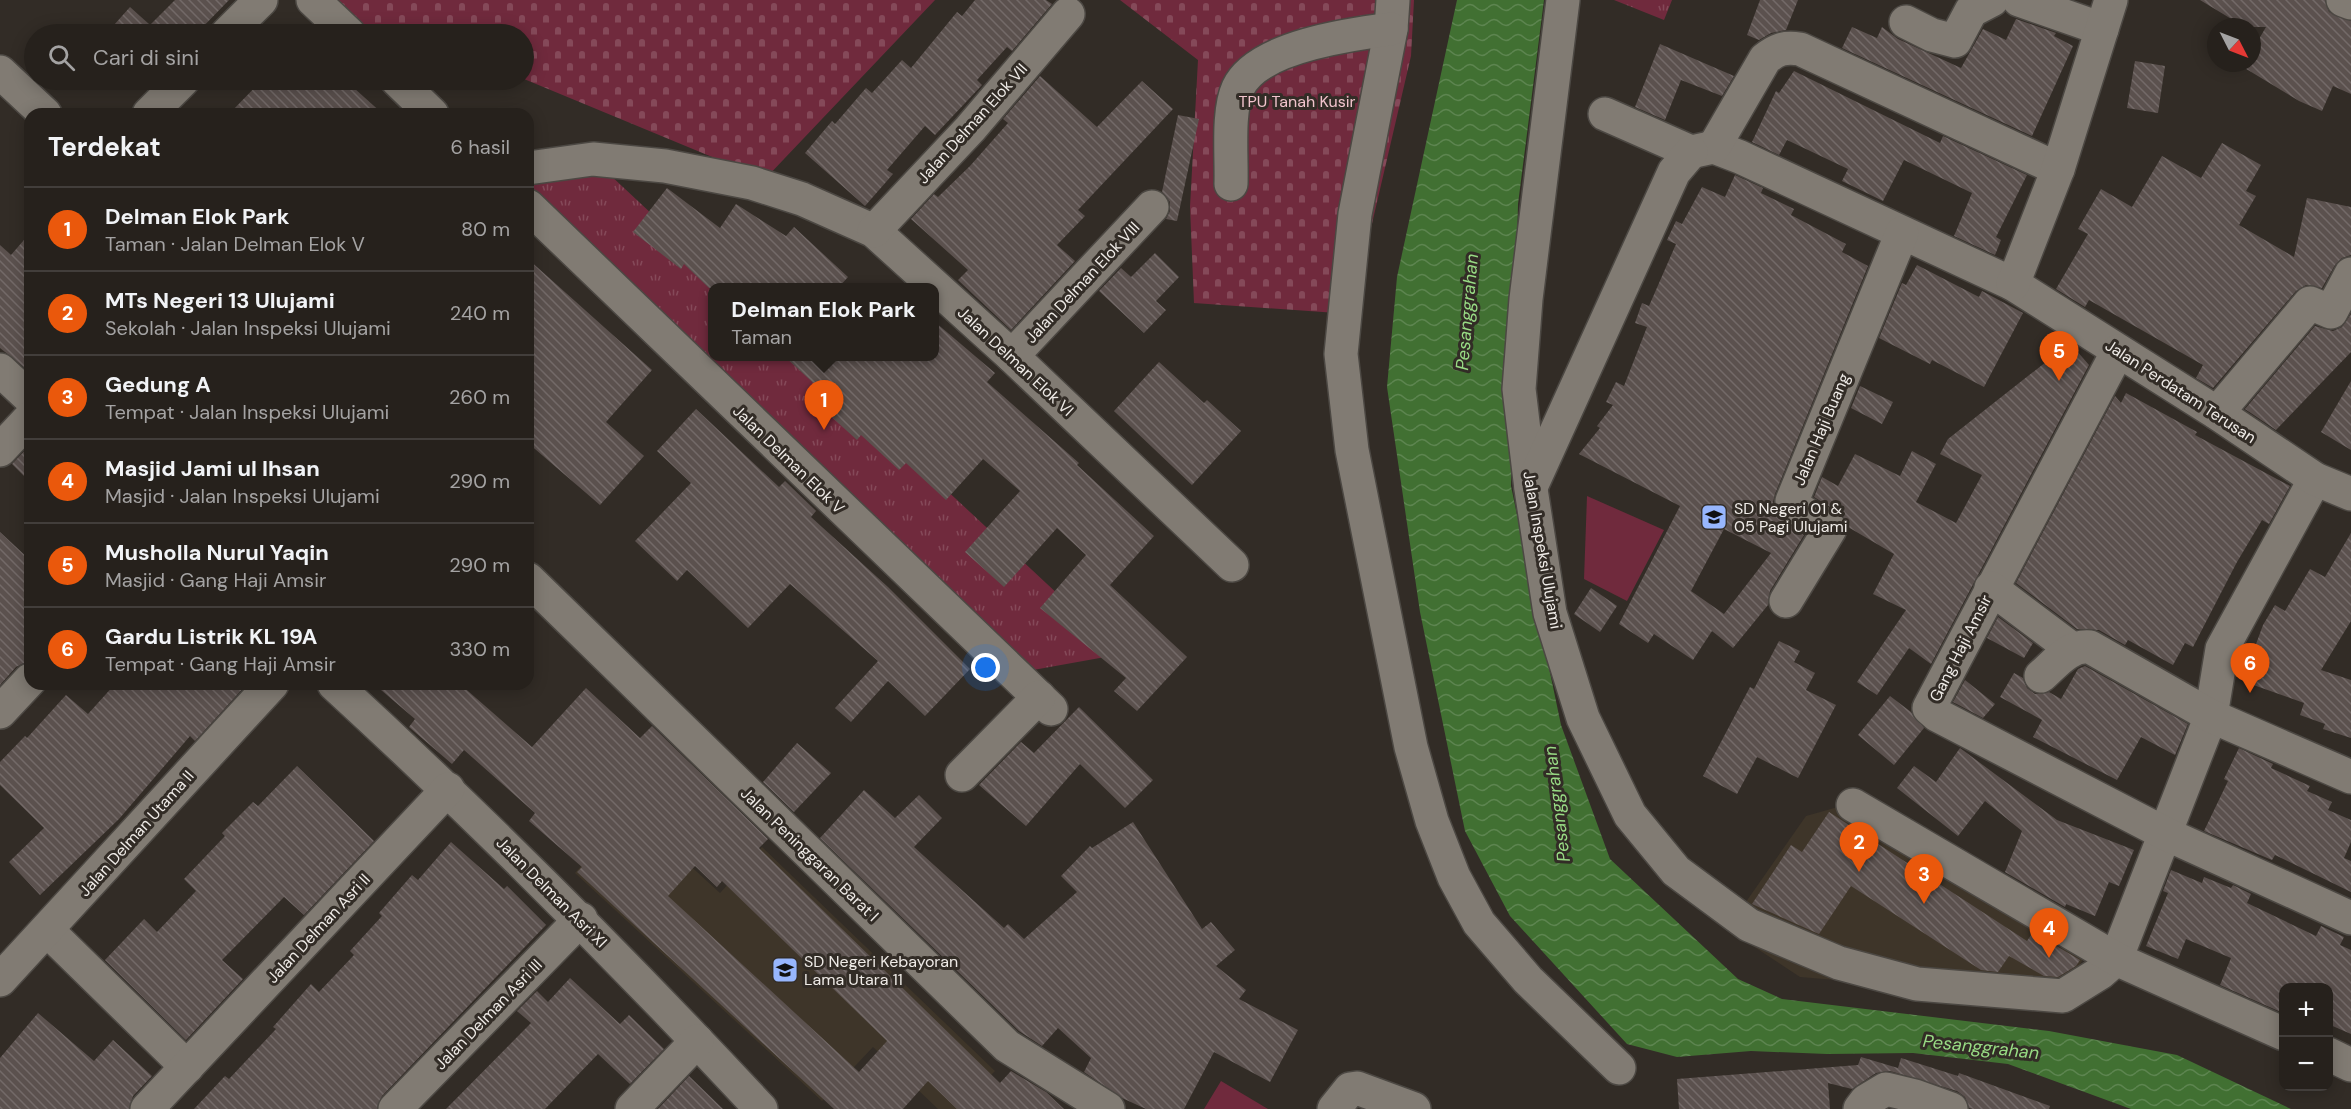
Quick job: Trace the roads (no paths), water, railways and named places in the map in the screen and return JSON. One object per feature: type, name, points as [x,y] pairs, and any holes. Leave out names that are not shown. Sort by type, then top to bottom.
[{"type":"street","points":[[237,24],[261,0]]},
{"type":"street","points":[[313,0],[338,24]]},
{"type":"street","name":"Jalan Inspeksi Ulujami","points":[[1563,0],[1526,299],[1520,389],[1531,489],[1550,613],[1583,718],[1630,815],[1676,871],[1749,925],[1839,963],[1917,984],[2063,996],[2100,974],[2116,959]]},
{"type":"street","points":[[1906,22],[1932,35],[1955,41],[1969,14],[1992,0]]},
{"type":"street","points":[[1605,114],[1703,149],[1740,157],[2013,284],[2058,169],[2107,15],[2019,0]]},
{"type":"street","points":[[2343,0],[2351,3]]},
{"type":"street","name":"Jalan Delman Elok VII","points":[[874,231],[970,129],[1068,14]]},
{"type":"street","points":[[1232,184],[1233,106],[1238,87],[1250,73],[1262,62],[1392,14]]},
{"type":"street","points":[[1392,14],[1355,214],[1341,354],[1352,450],[1411,747],[1432,821],[1454,877],[1479,923],[1528,980],[1619,1068]]},
{"type":"street","points":[[1531,489],[1674,172],[1703,149],[1765,59],[1777,49],[1800,49],[2058,169]]},
{"type":"street","points":[[0,72],[39,108]]},
{"type":"street","points":[[155,108],[173,90]]},
{"type":"street","points":[[407,90],[426,108]]},
{"type":"street","name":"Jalan Delman Elok VI","points":[[534,167],[593,159],[665,166],[752,183],[802,199],[874,231],[931,283]]},
{"type":"street","name":"Jalan Delman Elok VIII","points":[[1012,356],[1152,207]]},
{"type":"street","name":"Jalan Delman Elok V","points":[[534,212],[1045,703],[962,775]]},
{"type":"street","name":"Jalan Haji Buang","points":[[1785,601],[1830,529],[1795,507],[1792,501],[1902,232]]},
{"type":"street","points":[[2217,413],[2310,303],[2331,312],[2351,274]]},
{"type":"street","name":"Jalan Perdatam Terusan","points":[[2013,284],[2315,478],[2351,494]]},
{"type":"street","name":"Jalan Delman Elok VI","points":[[939,290],[1232,565]]},
{"type":"street","name":"Gang Haji Amsir","points":[[2118,351],[1929,708],[1937,715],[2166,834]]},
{"type":"street","points":[[0,370],[24,392]]},
{"type":"street","points":[[0,450],[24,424]]},
{"type":"street","points":[[2116,959],[2211,716],[2222,649],[2315,478]]},
{"type":"street","name":"Jalan Peninggaran Barat I","points":[[534,585],[1007,1046],[1108,1109]]},
{"type":"street","points":[[1991,588],[2072,649]]},
{"type":"street","points":[[2041,676],[2072,649],[2080,646],[2090,647],[2211,716],[2351,777]]},
{"type":"street","points":[[0,712],[24,686]]},
{"type":"street","name":"Jalan Delman Utama II","points":[[0,980],[267,690]]},
{"type":"street","name":"Jalan Delman Asri XI","points":[[341,690],[448,789],[581,919],[761,1109]]},
{"type":"street","name":"Jalan Delman Asri II","points":[[151,1108],[448,789]]},
{"type":"street","points":[[1853,805],[2116,959],[2279,1032]]},
{"type":"street","points":[[2166,834],[2351,918]]},
{"type":"street","name":"Jalan Delman Asri III","points":[[395,1109],[581,919]]},
{"type":"street","points":[[47,930],[187,1067]]},
{"type":"street","points":[[632,1109],[698,1041]]},
{"type":"street","points":[[2333,1056],[2351,1065]]},
{"type":"street","points":[[1334,1109],[1350,1089],[1357,1088],[1414,1109]]},
{"type":"street","points":[[1860,1109],[1866,1101],[1886,1089],[1915,1096],[1951,1109]]},
{"type":"water","name":"Pesanggrahan","points":[[1457,0],[1544,0],[1518,204],[1511,486],[1561,725],[1610,859],[1738,979],[1782,999],[2049,1031],[2177,1055],[2291,1109],[2131,1109],[2008,1064],[1913,1053],[1827,1054],[1751,1051],[1677,1057],[1627,1044],[1510,916],[1465,831],[1420,612],[1387,387],[1397,277]]},
{"type":"place","name":"Musholla Nurul Yaqin","points":[[2059,381]]},
{"type":"place","name":"Delman Elok Park","points":[[824,430]]},
{"type":"place","name":"SD Negeri 01 & 05 Pagi Ulujami","points":[[1714,517]]},
{"type":"place","name":"Gardu Listrik KL 19A","points":[[2250,693]]},
{"type":"place","name":"MTs Negeri 13 Ulujami","points":[[1859,872]]},
{"type":"place","name":"Gedung A","points":[[1924,904]]},
{"type":"place","name":"Masjid Jami ul Ihsan","points":[[2049,958]]},
{"type":"place","name":"SD Negeri Kebayoran Lama Utara 11","points":[[785,970]]},
{"type":"park label","name":"TPU Tanah Kusir","points":[[1297,101]]}]
